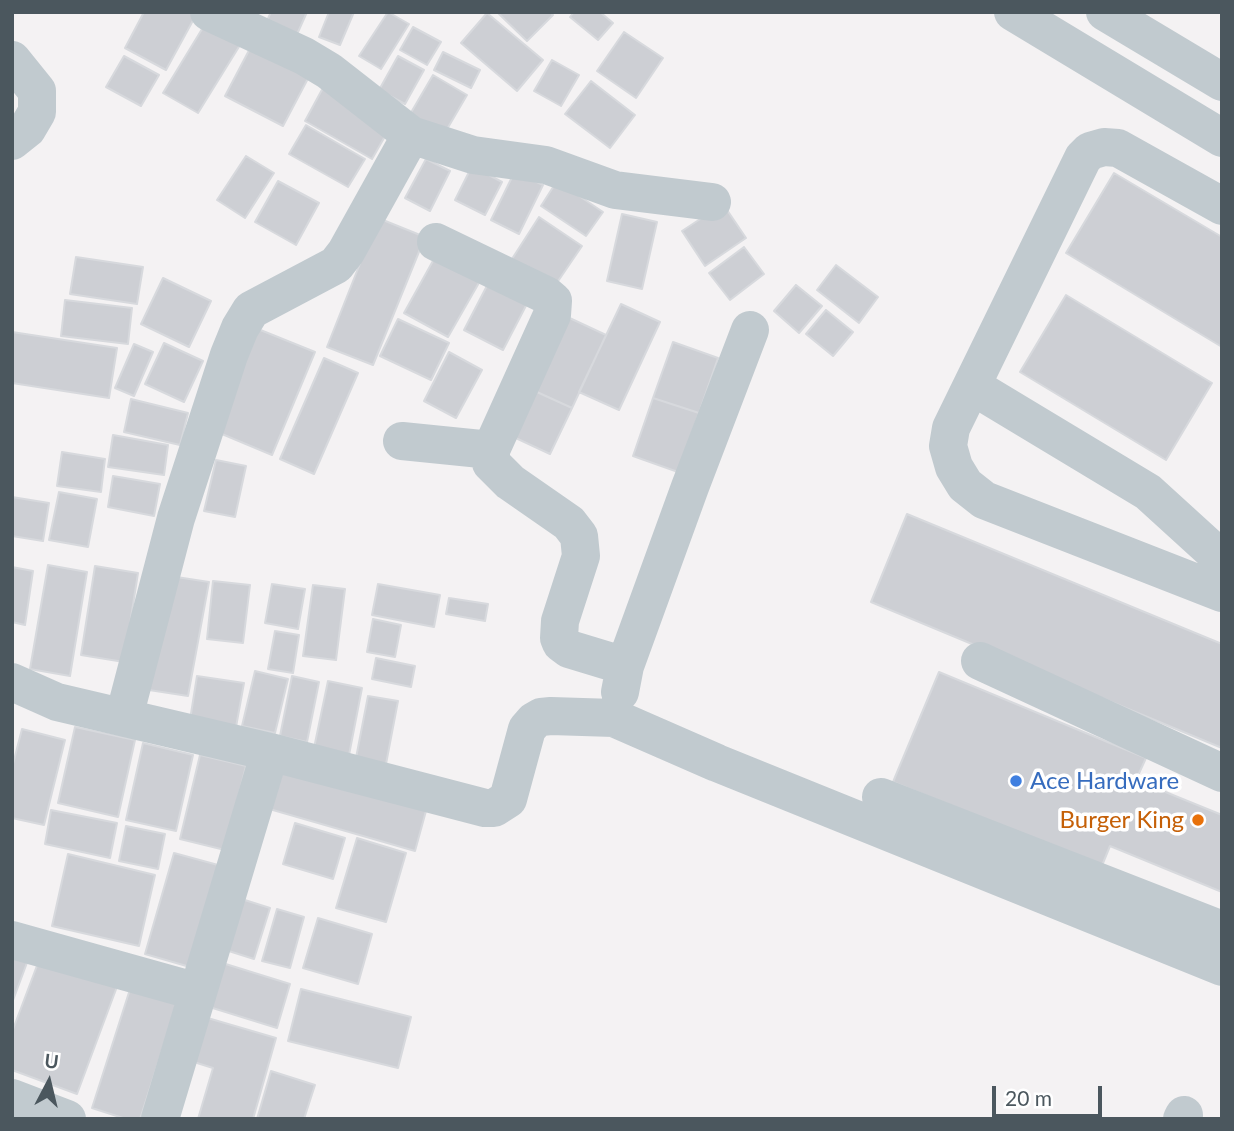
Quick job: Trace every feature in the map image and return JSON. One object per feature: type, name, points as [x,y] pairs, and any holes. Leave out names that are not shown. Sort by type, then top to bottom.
[{"type":"street","points":[[209,12],[304,56],[329,71],[411,135],[473,155],[545,165],[615,190],[712,202]]},
{"type":"street","points":[[1013,12],[1222,138]]},
{"type":"street","points":[[1105,12],[1222,82]]},
{"type":"street","points":[[12,60],[37,91],[37,112],[27,130],[12,141]]},
{"type":"street","points":[[124,717],[176,518],[240,328],[251,310],[336,265],[346,252],[411,135]]},
{"type":"street","points":[[1222,206],[1118,148],[1104,147],[1090,151],[1077,168],[951,428],[948,446],[954,467],[965,485],[984,500],[1222,593]]},
{"type":"street","points":[[436,242],[554,301],[552,315],[491,450],[491,463],[500,473],[569,523],[579,536],[581,556],[560,621],[561,643],[569,649],[625,666]]},
{"type":"street","points":[[614,718],[625,666],[750,330]]},
{"type":"street","points":[[972,386],[1148,492],[1215,553],[1222,568]]},
{"type":"street","points":[[402,441],[491,450]]},
{"type":"street","points":[[980,661],[1222,774]]},
{"type":"street","points":[[12,682],[57,702],[270,752],[485,808],[494,808],[508,799],[527,729],[534,721],[551,716],[614,718],[717,763],[1222,967]]},
{"type":"street","points":[[160,1119],[270,752]]},
{"type":"street","points":[[881,797],[1222,930]]},
{"type":"street","points":[[12,940],[198,992]]},
{"type":"street","points":[[12,1098],[67,1119]]},
{"type":"building","points":[[144,12],[192,12],[196,15],[166,70],[125,48]]},
{"type":"building","points":[[271,12],[307,12],[294,41],[264,27]]},
{"type":"building","points":[[329,12],[354,12],[340,45],[319,37]]},
{"type":"building","points":[[388,12],[409,24],[381,69],[359,56]]},
{"type":"building","points":[[497,12],[550,12],[553,15],[527,41]]},
{"type":"building","points":[[574,12],[600,12],[613,23],[598,40],[570,17]]},
{"type":"building","points":[[487,13],[543,60],[517,91],[461,43]]},
{"type":"building","points":[[210,16],[245,37],[198,113],[163,93]]},
{"type":"building","points":[[413,27],[441,42],[427,65],[400,50]]},
{"type":"building","points":[[624,32],[663,58],[636,98],[597,71]]},
{"type":"building","points":[[255,39],[313,69],[283,126],[225,96]]},
{"type":"building","points":[[443,52],[480,70],[471,88],[434,70]]},
{"type":"building","points":[[124,56],[159,75],[141,106],[106,87]]},
{"type":"building","points":[[398,56],[424,70],[405,104],[379,90]]},
{"type":"building","points":[[552,60],[579,75],[561,106],[534,91]]},
{"type":"building","points":[[433,75],[467,95],[443,136],[409,116]]},
{"type":"building","points":[[591,81],[635,115],[610,148],[565,114]]},
{"type":"building","points":[[324,86],[392,124],[372,159],[305,121]]},
{"type":"building","points":[[306,125],[365,159],[348,187],[289,154]]},
{"type":"building","points":[[246,156],[274,173],[245,218],[217,200]]},
{"type":"building","points":[[426,159],[450,171],[430,211],[405,198]]},
{"type":"building","points":[[472,166],[502,182],[485,215],[455,200]]},
{"type":"building","points":[[515,171],[543,185],[519,234],[491,220]]},
{"type":"building","points":[[1114,173],[1222,237],[1222,347],[1066,253]]},
{"type":"building","points":[[278,181],[319,203],[296,245],[255,222]]},
{"type":"building","points":[[557,181],[603,212],[586,236],[541,206]]},
{"type":"building","points":[[723,204],[746,238],[705,266],[682,231]]},
{"type":"building","points":[[622,214],[657,222],[642,289],[607,281]]},
{"type":"building","points":[[539,217],[582,246],[552,290],[510,262]]},
{"type":"building","points":[[378,218],[425,237],[373,365],[327,347]]},
{"type":"building","points":[[744,247],[764,274],[730,300],[709,273]]},
{"type":"building","points":[[439,250],[484,274],[448,337],[404,313]]},
{"type":"building","points":[[76,257],[143,267],[137,304],[70,294]]},
{"type":"building","points":[[836,265],[878,297],[859,323],[817,290]]},
{"type":"building","points":[[163,278],[211,301],[189,347],[141,324]]},
{"type":"building","points":[[491,278],[530,298],[503,350],[464,330]]},
{"type":"building","points":[[796,285],[822,306],[799,333],[774,311]]},
{"type":"building","points":[[1066,295],[1212,383],[1166,460],[1020,372]]},
{"type":"building","points":[[65,300],[132,308],[128,344],[61,336]]},
{"type":"building","points":[[621,304],[660,322],[619,410],[579,392]]},
{"type":"building","points":[[826,310],[853,332],[833,356],[806,334]]},
{"type":"building","points":[[561,314],[606,335],[572,408],[526,387]]},
{"type":"building","points":[[398,319],[449,343],[431,380],[380,356]]},
{"type":"building","points":[[253,327],[315,352],[272,455],[210,429]]},
{"type":"building","points":[[12,332],[117,348],[109,398],[12,383]]},
{"type":"building","points":[[673,342],[718,358],[699,413],[653,398]]},
{"type":"building","points":[[164,343],[203,361],[184,402],[145,384]]},
{"type":"building","points":[[134,344],[153,352],[134,396],[115,388]]},
{"type":"building","points":[[449,352],[482,370],[456,418],[424,401]]},
{"type":"building","points":[[324,358],[358,373],[314,474],[280,459]]},
{"type":"building","points":[[526,387],[572,408],[550,454],[505,433]]},
{"type":"building","points":[[653,398],[699,413],[678,472],[633,456]]},
{"type":"building","points":[[131,399],[188,413],[180,445],[124,432]]},
{"type":"building","points":[[113,435],[168,445],[164,475],[108,467]]},
{"type":"building","points":[[62,452],[105,459],[101,492],[57,486]]},
{"type":"building","points":[[216,460],[246,466],[235,517],[204,511]]},
{"type":"building","points":[[113,476],[160,484],[154,516],[108,507]]},
{"type":"building","points":[[59,492],[97,499],[88,547],[49,540]]},
{"type":"building","points":[[12,497],[49,503],[43,541],[12,536]]},
{"type":"building","points":[[907,514],[1222,644],[1222,748],[871,602]]},
{"type":"building","points":[[48,565],[87,572],[70,676],[30,669]]},
{"type":"building","points":[[95,566],[138,573],[124,662],[81,655]]},
{"type":"building","points":[[12,567],[33,571],[25,625],[12,622]]},
{"type":"building","points":[[170,576],[209,582],[188,696],[149,690]]},
{"type":"building","points":[[213,581],[250,585],[243,643],[207,639]]},
{"type":"building","points":[[272,584],[305,589],[298,629],[265,623]]},
{"type":"building","points":[[378,584],[440,595],[434,627],[372,615]]},
{"type":"building","points":[[313,585],[345,589],[336,660],[303,656]]},
{"type":"building","points":[[449,598],[488,604],[485,621],[446,614]]},
{"type":"building","points":[[373,619],[401,625],[395,657],[367,652]]},
{"type":"building","points":[[275,631],[299,635],[293,673],[268,669]]},
{"type":"building","points":[[376,658],[415,666],[411,687],[372,679]]},
{"type":"building","points":[[255,671],[288,679],[275,733],[242,726]]},
{"type":"building","name":"Ace Hardware","points":[[939,672],[1146,758],[1136,780],[1222,815],[1222,892],[1110,846],[1101,868],[893,782]]},
{"type":"building","points":[[197,676],[244,683],[236,727],[190,720]]},
{"type":"building","points":[[292,676],[319,682],[307,742],[280,736]]},
{"type":"building","points":[[328,681],[362,688],[349,755],[314,748]]},
{"type":"building","points":[[368,696],[398,701],[386,764],[356,758]]},
{"type":"building","points":[[75,727],[135,740],[118,817],[58,803]]},
{"type":"building","points":[[22,729],[65,740],[44,825],[12,818],[12,768]]},
{"type":"building","points":[[143,743],[193,755],[176,831],[126,820]]},
{"type":"building","points":[[200,755],[246,766],[225,850],[180,839]]},
{"type":"building","points":[[274,755],[429,800],[415,851],[259,806]]},
{"type":"building","points":[[51,810],[117,823],[110,858],[45,844]]},
{"type":"building","points":[[295,823],[345,838],[333,879],[283,864]]},
{"type":"building","points":[[126,826],[165,834],[158,869],[119,861]]},
{"type":"building","points":[[357,838],[406,853],[386,922],[336,908]]},
{"type":"building","points":[[174,853],[218,865],[190,967],[145,954]]},
{"type":"building","points":[[68,854],[155,875],[139,946],[52,926]]},
{"type":"building","points":[[229,895],[270,908],[254,959],[213,946]]},
{"type":"building","points":[[277,909],[304,917],[290,968],[262,961]]},
{"type":"building","points":[[318,918],[372,934],[358,984],[303,968]]},
{"type":"building","points":[[12,945],[31,952],[12,1003]]},
{"type":"building","points":[[41,955],[118,984],[77,1094],[12,1070],[12,1032]]},
{"type":"building","points":[[216,961],[290,984],[277,1028],[203,1005]]},
{"type":"building","points":[[132,983],[179,998],[140,1119],[126,1119],[92,1108]]},
{"type":"building","points":[[301,989],[411,1017],[398,1068],[288,1041]]},
{"type":"building","points":[[194,1014],[276,1038],[253,1119],[198,1119],[213,1068],[181,1058]]},
{"type":"building","points":[[271,1071],[315,1085],[304,1119],[257,1119]]},
{"type":"place","name":"Ace Hardware","points":[[1016,781]]},
{"type":"place","name":"Burger King","points":[[1198,820]]}]
